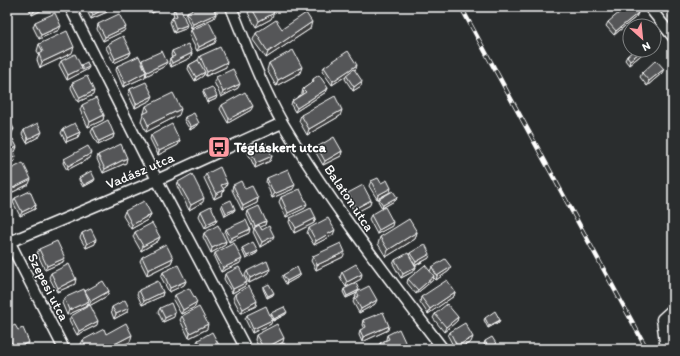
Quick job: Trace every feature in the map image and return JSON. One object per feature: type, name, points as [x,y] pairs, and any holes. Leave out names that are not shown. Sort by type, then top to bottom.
[{"type":"street","points":[[70,7],[157,180],[246,349]]},
{"type":"street","name":"Balaton utca","points":[[231,7],[282,123],[337,210],[443,349]]},
{"type":"street","points":[[650,7],[673,36]]},
{"type":"street","name":"Vadász utca","points":[[8,240],[157,180],[282,123]]},
{"type":"street","name":"Szepesi utca","points":[[8,240],[64,349]]},
{"type":"street","points":[[666,349],[662,319],[673,309]]},
{"type":"building","points":[[32,7],[41,7],[34,11]]},
{"type":"building","points":[[89,7],[108,7],[93,15]]},
{"type":"building","points":[[180,7],[187,25],[176,29],[172,18],[177,16],[174,8]]},
{"type":"building","points":[[196,7],[213,7],[216,14],[193,24],[187,12]]},
{"type":"building","points":[[251,7],[273,7],[271,8],[274,13],[259,21]]},
{"type":"building","points":[[626,7],[633,7],[638,13],[632,18],[622,18],[622,26],[616,31],[608,22]]},
{"type":"building","points":[[55,13],[61,26],[41,35],[35,22]]},
{"type":"building","points":[[306,13],[312,22],[268,52],[256,33],[276,20],[282,29]]},
{"type":"building","points":[[119,14],[126,27],[105,37],[98,24]]},
{"type":"building","points":[[209,22],[217,38],[199,47],[191,30]]},
{"type":"building","points":[[67,31],[74,47],[42,62],[39,54],[43,52],[39,44]]},
{"type":"building","points":[[123,36],[131,52],[115,59],[108,44]]},
{"type":"building","points":[[188,44],[192,53],[172,63],[170,58],[175,56],[172,51]]},
{"type":"building","points":[[220,47],[227,62],[207,72],[200,56]]},
{"type":"building","points":[[293,50],[302,67],[278,80],[269,63]]},
{"type":"building","points":[[162,51],[167,62],[147,72],[142,60]]},
{"type":"building","points":[[348,51],[357,65],[333,81],[324,67]]},
{"type":"building","points":[[75,54],[82,68],[68,75],[61,61]]},
{"type":"building","points":[[139,56],[146,72],[125,83],[117,66]]},
{"type":"building","points":[[198,60],[205,72],[196,77],[189,65]]},
{"type":"building","points":[[656,60],[664,69],[649,81],[642,73]]},
{"type":"building","points":[[87,62],[89,67],[82,70],[81,65]]},
{"type":"building","points":[[233,69],[240,84],[223,92],[216,77]]},
{"type":"building","points":[[354,69],[362,81],[354,87],[346,75]]},
{"type":"building","points":[[319,75],[328,88],[297,108],[292,101],[306,92],[303,89],[314,81],[313,79]]},
{"type":"building","points":[[87,76],[94,91],[80,98],[72,83]]},
{"type":"building","points":[[146,82],[153,96],[136,104],[130,89]]},
{"type":"building","points":[[212,87],[217,96],[208,100],[203,91]]},
{"type":"building","points":[[245,92],[253,106],[229,119],[222,105]]},
{"type":"building","points":[[173,93],[181,109],[148,125],[143,114],[149,111],[146,106]]},
{"type":"building","points":[[335,96],[342,110],[309,129],[301,115]]},
{"type":"building","points":[[96,98],[104,115],[90,122],[82,105]]},
{"type":"building","points":[[194,113],[199,123],[191,127],[185,117]]},
{"type":"building","points":[[8,117],[14,129],[7,132],[7,118]]},
{"type":"building","points":[[108,120],[114,134],[99,141],[93,128]]},
{"type":"building","points":[[38,123],[42,132],[28,139],[24,130]]},
{"type":"building","points":[[75,123],[80,132],[67,138],[63,129]]},
{"type":"building","points":[[172,124],[180,141],[159,151],[151,135]]},
{"type":"building","points":[[334,137],[342,151],[325,161],[317,147]]},
{"type":"building","points":[[13,139],[17,147],[13,149],[16,156],[7,161],[7,142]]},
{"type":"building","points":[[265,142],[272,156],[256,163],[250,149]]},
{"type":"building","points":[[121,144],[127,158],[105,169],[98,155]]},
{"type":"building","points":[[88,146],[92,153],[68,166],[64,159]]},
{"type":"building","points":[[23,163],[31,179],[11,189],[7,181],[7,171]]},
{"type":"building","points":[[220,167],[227,183],[221,185],[224,190],[216,194],[206,174]]},
{"type":"building","points":[[288,169],[295,185],[274,194],[267,178]]},
{"type":"building","points":[[91,171],[95,179],[84,185],[79,178]]},
{"type":"building","points":[[192,174],[204,198],[191,205],[178,182]]},
{"type":"building","points":[[378,178],[381,183],[387,180],[391,188],[378,195],[371,181]]},
{"type":"building","points":[[241,181],[245,189],[252,186],[258,198],[243,206],[233,185]]},
{"type":"building","points":[[363,185],[371,200],[356,208],[348,193]]},
{"type":"building","points":[[300,189],[307,204],[288,213],[281,197]]},
{"type":"building","points":[[30,191],[36,205],[22,212],[15,198]]},
{"type":"building","points":[[393,191],[397,197],[383,205],[379,199]]},
{"type":"building","points":[[231,200],[235,209],[226,213],[222,204]]},
{"type":"building","points":[[144,201],[151,214],[132,225],[125,211]]},
{"type":"building","points":[[211,206],[217,219],[207,224],[201,211]]},
{"type":"building","points":[[259,206],[266,221],[255,226],[248,211]]},
{"type":"building","points":[[385,207],[393,222],[379,230],[371,215]]},
{"type":"building","points":[[311,208],[316,218],[296,228],[290,218]]},
{"type":"building","points":[[328,218],[335,230],[316,241],[309,228]]},
{"type":"building","points":[[409,219],[417,232],[388,250],[380,237]]},
{"type":"building","points":[[246,220],[250,229],[231,238],[226,229]]},
{"type":"building","points":[[152,223],[160,237],[143,246],[135,232]]},
{"type":"building","points":[[218,225],[226,241],[212,248],[204,233]]},
{"type":"building","points":[[259,225],[262,230],[269,226],[274,236],[262,242],[254,228]]},
{"type":"building","points":[[91,229],[96,239],[87,244],[82,233]]},
{"type":"building","points":[[57,241],[65,258],[47,266],[39,249]]},
{"type":"building","points":[[253,242],[258,251],[247,256],[242,248]]},
{"type":"building","points":[[234,243],[242,259],[223,268],[215,253]]},
{"type":"building","points":[[341,243],[345,252],[317,265],[313,256]]},
{"type":"building","points":[[166,244],[173,258],[148,270],[142,257]]},
{"type":"building","points":[[425,244],[430,254],[416,262],[410,253]]},
{"type":"building","points":[[408,253],[416,267],[403,274],[395,260]]},
{"type":"building","points":[[445,259],[451,267],[437,276],[432,267]]},
{"type":"building","points":[[267,261],[270,269],[250,278],[247,271]]},
{"type":"building","points":[[69,264],[76,279],[58,288],[51,273]]},
{"type":"building","points":[[356,264],[362,274],[347,282],[342,272]]},
{"type":"building","points":[[178,265],[186,281],[170,288],[163,272]]},
{"type":"building","points":[[425,265],[434,276],[418,290],[408,279]]},
{"type":"building","points":[[239,267],[247,282],[233,289],[225,274]]},
{"type":"building","points":[[297,267],[300,274],[287,281],[283,275]]},
{"type":"building","points":[[447,280],[455,292],[430,309],[421,297]]},
{"type":"building","points":[[103,281],[109,291],[91,301],[85,291]]},
{"type":"building","points":[[158,281],[163,292],[144,301],[139,290]]},
{"type":"building","points":[[356,283],[359,290],[347,296],[344,289]]},
{"type":"building","points":[[269,284],[274,293],[268,296],[263,287]]},
{"type":"building","points":[[249,286],[257,301],[243,309],[235,294]]},
{"type":"building","points":[[369,286],[377,300],[361,309],[355,298],[359,296],[357,292]]},
{"type":"building","points":[[189,288],[197,302],[183,310],[175,295]]},
{"type":"building","points":[[84,289],[89,301],[69,310],[64,298]]},
{"type":"building","points":[[7,295],[11,305],[7,307]]},
{"type":"building","points":[[125,300],[129,308],[116,314],[112,307]]},
{"type":"building","points":[[171,303],[175,313],[165,318],[160,308]]},
{"type":"building","points":[[447,304],[458,317],[446,327],[435,314]]},
{"type":"building","points":[[90,305],[98,321],[79,331],[71,316]]},
{"type":"building","points":[[266,306],[272,320],[253,329],[247,315]]},
{"type":"building","points":[[199,307],[208,324],[190,333],[182,316]]},
{"type":"building","points":[[284,307],[287,312],[274,319],[271,313]]},
{"type":"building","points":[[495,311],[500,320],[489,326],[485,318]]},
{"type":"building","points":[[383,312],[389,326],[363,337],[360,330],[366,327],[363,320]]},
{"type":"building","points":[[126,323],[132,335],[105,349],[87,349],[83,340],[104,329],[106,334]]},
{"type":"building","points":[[465,323],[473,337],[457,346],[450,332]]},
{"type":"building","points":[[277,324],[284,338],[264,349],[256,335]]},
{"type":"building","points":[[15,325],[18,330],[23,328],[29,342],[14,349],[7,335],[7,329]]},
{"type":"building","points":[[399,329],[406,344],[396,349],[383,349],[380,343],[389,339],[387,335]]},
{"type":"building","points":[[212,332],[220,347],[216,349],[203,349],[198,340]]},
{"type":"building","points":[[492,337],[499,348],[489,349],[485,341]]},
{"type":"building","points":[[284,343],[287,349],[273,349]]},
{"type":"building","points":[[133,345],[135,349],[125,349]]},
{"type":"railway","points":[[461,7],[647,349]]},
{"type":"place","name":"Tégláskert utca","points":[[219,147]]}]
